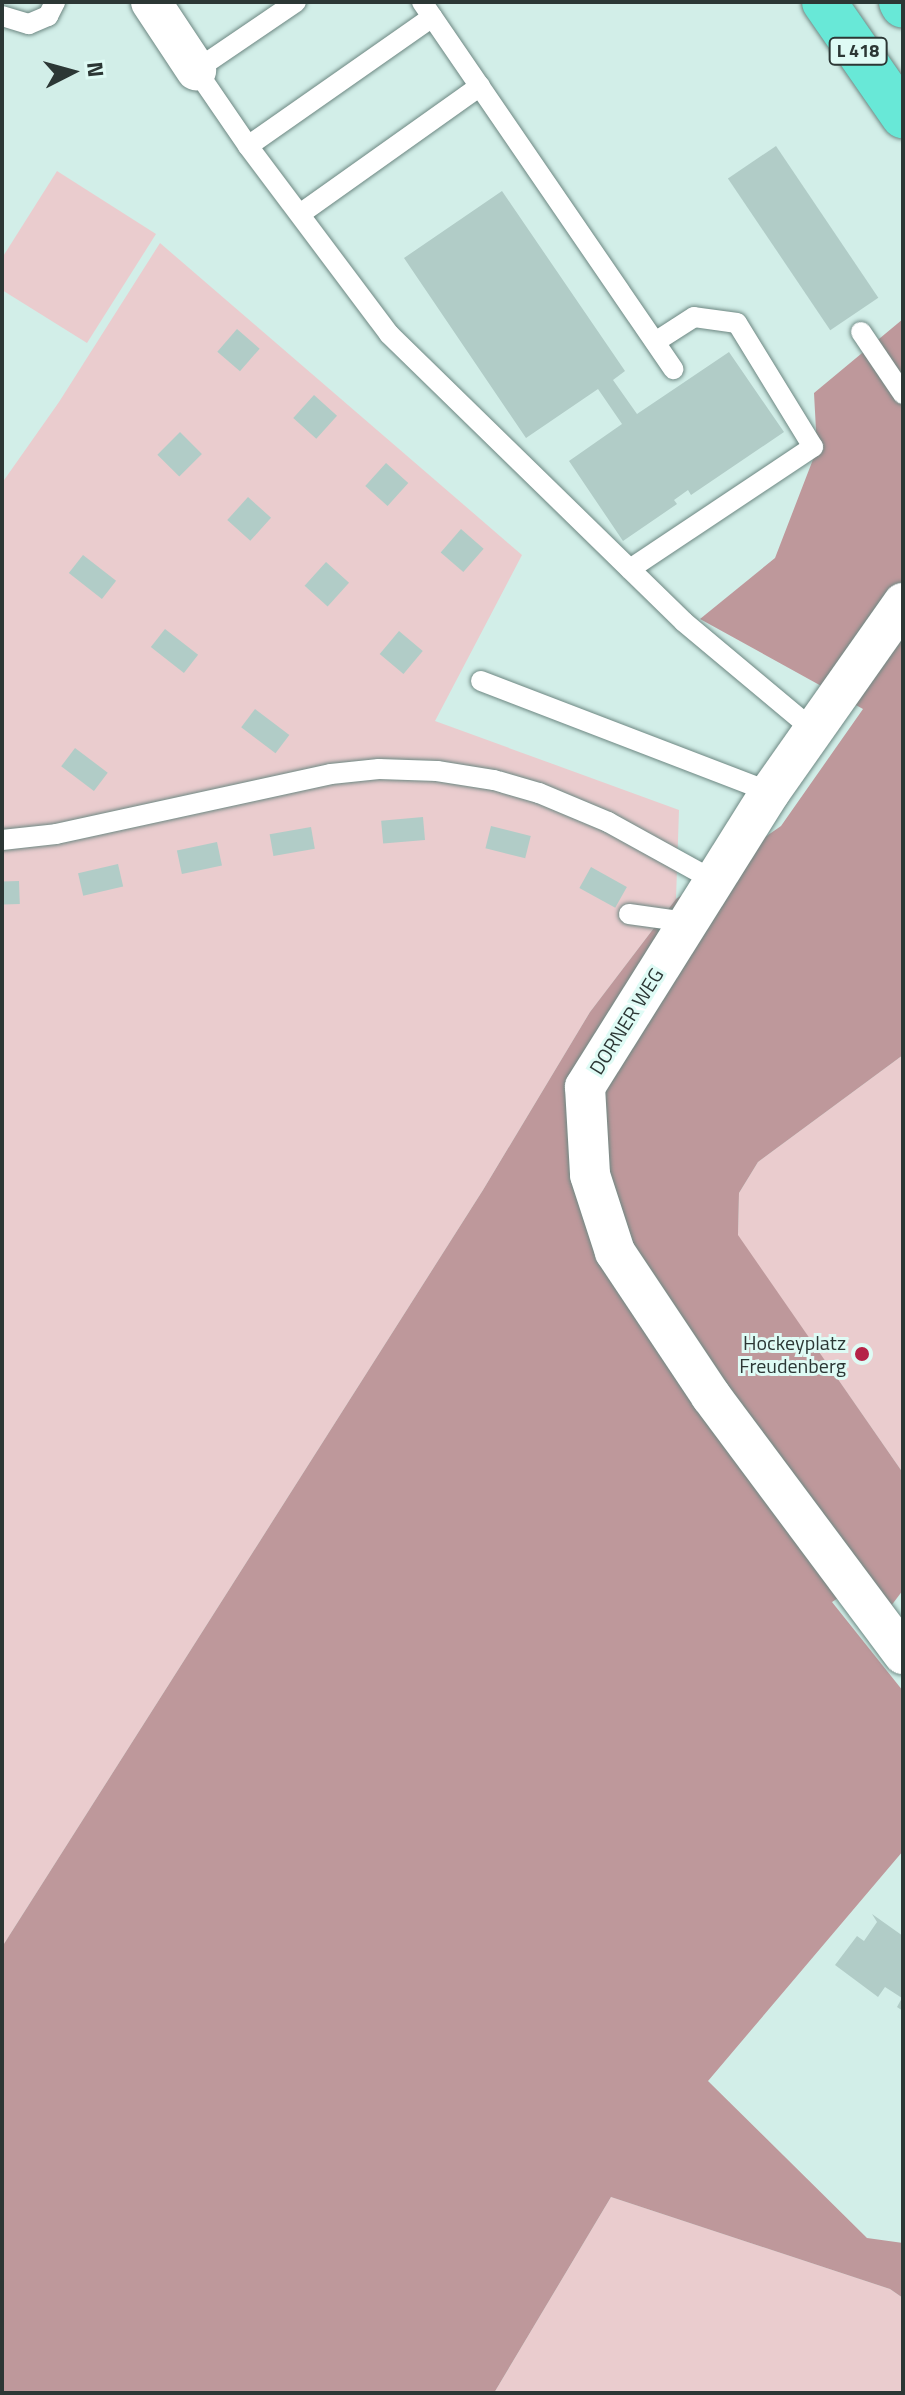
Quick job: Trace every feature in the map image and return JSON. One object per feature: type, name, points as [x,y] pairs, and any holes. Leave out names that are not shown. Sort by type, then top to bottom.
[{"type":"highway","name":"L 418","points":[[824,2],[903,116]]},
{"type":"street","points":[[151,2],[196,70]]},
{"type":"street","name":"DORNER WEG","points":[[903,603],[770,792],[585,1087],[590,1175],[615,1252],[711,1396],[903,1654]]},
{"type":"lane","points":[[2,16],[29,24],[48,16],[55,2]]},
{"type":"lane","points":[[296,2],[196,70],[248,146],[389,334],[743,675],[813,730]]},
{"type":"lane","points":[[248,146],[427,10],[673,369]]},
{"type":"lane","points":[[300,214],[480,86]]},
{"type":"lane","points":[[630,569],[813,447],[737,323],[694,317],[655,342]]},
{"type":"lane","points":[[861,332],[903,394]]},
{"type":"lane","points":[[481,681],[770,792]]},
{"type":"lane","points":[[2,840],[83,829],[331,774],[379,769],[437,771],[494,780],[539,793],[608,822],[713,880]]},
{"type":"lane","points":[[629,914],[687,922]]},
{"type":"shaded area","points":[[57,171],[156,234],[87,343],[2,290],[2,258]]},
{"type":"shaded area","points":[[160,243],[522,555],[435,721],[679,810],[676,899],[590,1012],[483,1190],[2,1947],[2,483],[59,402]]},
{"type":"shaded area","points":[[903,319],[903,1055],[758,1162],[739,1193],[738,1235],[903,1473],[903,1590],[891,1606],[864,1581],[832,1602],[903,1691],[903,1851],[708,2081],[867,2238],[903,2243],[903,2298],[890,2289],[611,2197],[494,2393],[2,2393],[2,1947],[483,1190],[590,1012],[676,899],[781,826],[863,709],[700,619],[775,558],[817,449],[814,393]]},
{"type":"shaded area","name":"Hockeyplatz Freudenberg","points":[[903,1055],[903,1473],[738,1236],[739,1193],[758,1162]]},
{"type":"shaded area","points":[[611,2197],[890,2289],[903,2298],[903,2393],[494,2393]]},
{"type":"building","points":[[776,146],[878,298],[830,330],[728,178]]},
{"type":"building","points":[[502,191],[625,371],[613,380],[637,414],[729,352],[784,432],[691,495],[688,490],[674,500],[677,504],[623,541],[569,461],[622,424],[598,389],[526,438],[404,258]]},
{"type":"building","points":[[237,329],[260,349],[240,371],[217,352]]},
{"type":"building","points":[[314,395],[337,416],[316,439],[293,418]]},
{"type":"building","points":[[180,432],[202,454],[179,477],[157,455]]},
{"type":"building","points":[[386,463],[408,483],[388,506],[365,486]]},
{"type":"building","points":[[248,497],[271,518],[250,541],[227,520]]},
{"type":"building","points":[[461,529],[484,549],[463,572],[441,552]]},
{"type":"building","points":[[83,555],[116,581],[102,599],[69,573]]},
{"type":"building","points":[[326,562],[349,583],[328,607],[305,586]]},
{"type":"building","points":[[165,629],[198,655],[184,673],[151,647]]},
{"type":"building","points":[[399,631],[423,651],[403,674],[380,654]]},
{"type":"building","points":[[255,709],[289,735],[275,753],[241,727]]},
{"type":"building","points":[[75,748],[108,773],[94,791],[61,766]]},
{"type":"building","points":[[423,817],[425,840],[383,844],[381,821]]},
{"type":"building","points":[[491,826],[531,836],[525,858],[485,848]]},
{"type":"building","points":[[311,827],[315,849],[273,856],[270,834]]},
{"type":"building","points":[[217,842],[222,865],[182,874],[177,851]]},
{"type":"building","points":[[118,864],[123,886],[83,896],[78,873]]},
{"type":"building","points":[[591,867],[627,887],[615,908],[579,888]]},
{"type":"building","points":[[19,881],[20,904],[3,905],[2,882]]},
{"type":"building","points":[[872,1914],[903,1936],[903,2011],[897,2007],[902,1998],[885,1987],[878,1997],[835,1965],[857,1936],[864,1941],[877,1922]]},
{"type":"place","name":"Hockeyplatz Freudenberg","points":[[862,1354]]}]
